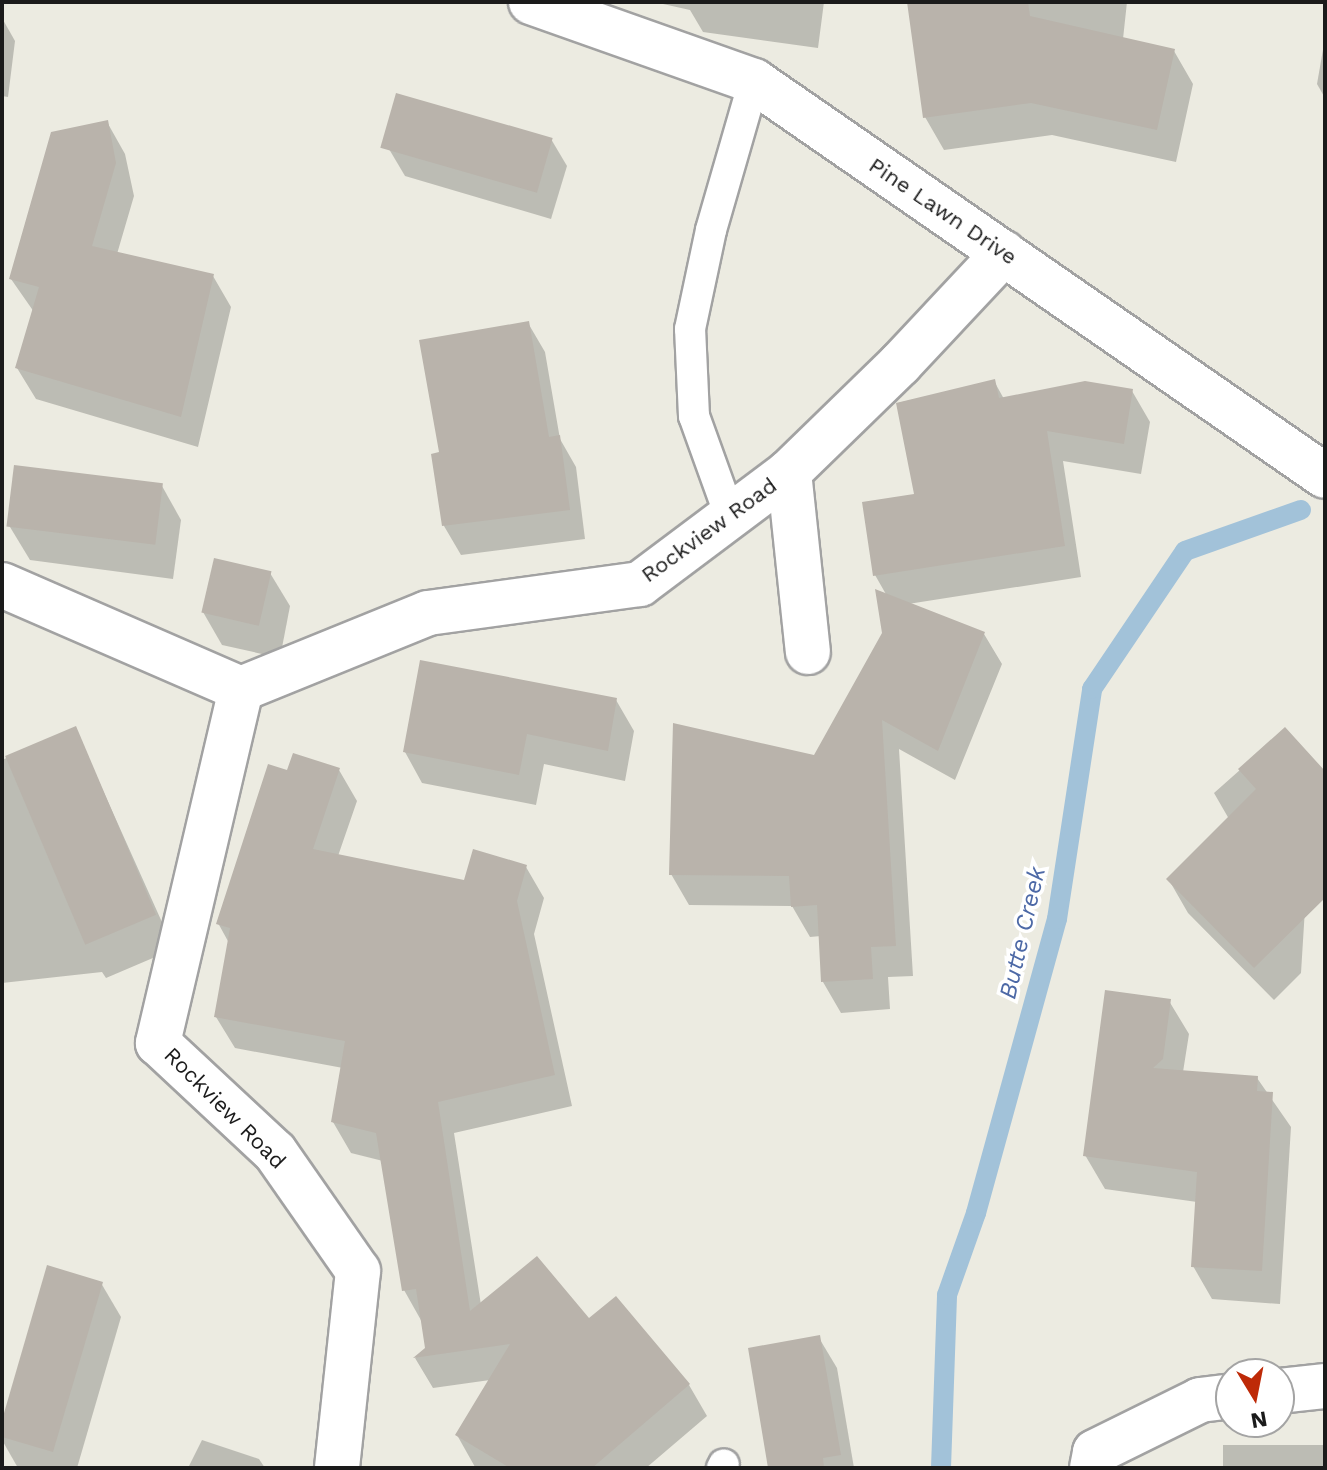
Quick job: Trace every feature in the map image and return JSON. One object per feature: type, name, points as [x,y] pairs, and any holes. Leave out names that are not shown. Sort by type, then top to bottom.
[{"type":"street","name":"Pine Lawn Drive","points":[[531,2],[754,81],[1325,476]]},
{"type":"street","name":"Rockview Road","points":[[337,1468],[358,1271],[275,1152],[158,1043],[241,689],[428,613],[640,584],[789,472],[900,364],[1004,253]]},
{"type":"street","points":[[789,472],[808,652]]},
{"type":"street","points":[[2,585],[241,689]]},
{"type":"street","points":[[1295,1389],[1325,1386]]},
{"type":"street","points":[[1092,1468],[1095,1452],[1200,1400],[1215,1398]]},
{"type":"lane","points":[[730,516],[694,416],[690,329],[711,230],[754,81]]},
{"type":"building","points":[[907,2],[1028,2],[1030,16],[1175,49],[1157,130],[1031,103],[923,118]]},
{"type":"building","points":[[396,93],[553,138],[537,193],[380,148]]},
{"type":"building","points":[[108,120],[116,163],[92,246],[214,274],[181,417],[15,368],[39,287],[9,279],[51,132]]},
{"type":"building","points":[[529,321],[549,437],[560,435],[570,510],[442,526],[431,454],[439,452],[419,340]]},
{"type":"building","points":[[995,379],[999,398],[1085,381],[1133,389],[1124,444],[1047,431],[1065,546],[873,576],[862,502],[914,494],[896,403]]},
{"type":"building","points":[[14,465],[163,483],[155,545],[6,527]]},
{"type":"building","points":[[214,558],[271,571],[259,626],[201,613]]},
{"type":"building","points":[[875,589],[985,632],[938,751],[882,720],[896,946],[871,947],[873,979],[821,982],[817,905],[791,907],[789,876],[669,875],[673,723],[814,755],[882,633]]},
{"type":"building","points":[[420,660],[617,698],[608,751],[527,734],[519,775],[403,752]]},
{"type":"building","points":[[76,726],[156,915],[85,945],[5,756]]},
{"type":"building","points":[[1285,727],[1325,771],[1325,898],[1254,968],[1166,879],[1256,789],[1238,769]]},
{"type":"building","points":[[293,753],[340,768],[313,849],[464,880],[473,849],[527,865],[517,901],[555,1075],[438,1102],[470,1311],[537,1256],[589,1318],[616,1296],[690,1384],[592,1468],[510,1468],[455,1435],[510,1344],[413,1358],[425,1348],[416,1289],[402,1291],[376,1133],[331,1122],[345,1041],[214,1017],[230,928],[216,924],[268,764],[287,770]]},
{"type":"building","points":[[1105,990],[1171,999],[1163,1059],[1153,1068],[1258,1076],[1257,1091],[1273,1092],[1262,1271],[1191,1267],[1197,1172],[1083,1156]]},
{"type":"building","points":[[47,1265],[103,1282],[53,1452],[2,1437],[2,1420]]},
{"type":"building","points":[[820,1335],[841,1455],[823,1458],[824,1468],[768,1468],[748,1348]]},
{"type":"waterway","name":"Butte Creek","points":[[941,1468],[947,1295],[976,1213],[1057,919],[1092,689],[1185,551],[1301,510]]}]
